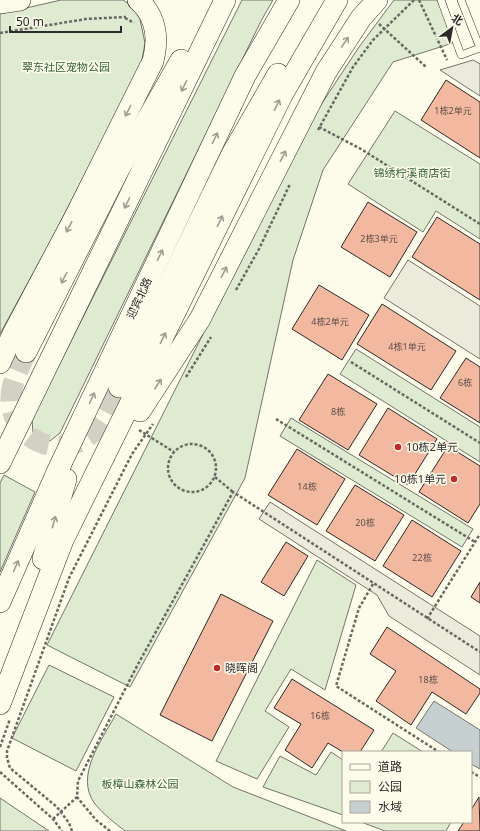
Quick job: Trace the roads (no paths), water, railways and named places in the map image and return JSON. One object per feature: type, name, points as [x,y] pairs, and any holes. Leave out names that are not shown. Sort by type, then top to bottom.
[{"type":"main road","points":[[0,3],[20,0]]},
{"type":"main road","points":[[119,169],[158,104],[214,0]]},
{"type":"main road","points":[[0,463],[226,0]]},
{"type":"main road","name":"迎宾北路","points":[[0,602],[75,434],[245,76],[289,0]]},
{"type":"main road","points":[[232,154],[294,0]]},
{"type":"main road","points":[[119,387],[232,154],[279,71],[313,23],[333,0]]},
{"type":"main road","points":[[0,704],[63,540],[282,95],[337,0]]},
{"type":"main road","points":[[26,352],[119,169],[165,61],[165,30],[159,18],[142,4]]},
{"type":"main road","points":[[0,362],[149,70],[156,43],[153,23],[142,4]]},
{"type":"main road","points":[[90,487],[200,319],[326,72],[361,18],[375,9]]},
{"type":"main road","points":[[0,446],[68,324]]},
{"type":"main road","points":[[13,667],[69,468],[75,434]]},
{"type":"lane","points":[[441,0],[461,55],[480,48],[461,0]]},
{"type":"water","points":[[434,701],[480,730],[480,769],[472,765],[472,751],[451,751],[416,728]]},
{"type":"tunnel","points":[[26,352],[12,388],[11,401],[14,416],[21,428],[30,437],[42,443],[55,446],[68,445],[81,441],[93,432],[101,422],[119,387]]},
{"type":"place","name":"10栋2单元","points":[[398,447]]},
{"type":"place","name":"10栋1单元","points":[[454,479]]},
{"type":"place","name":"晓晖阁","points":[[217,668]]},
{"type":"park label","name":"翠东社区宠物公园","points":[[66,67]]},
{"type":"park label","name":"锦绣柠溪商店街","points":[[412,173]]},
{"type":"park label","name":"板樟山森林公园","points":[[140,784]]}]
